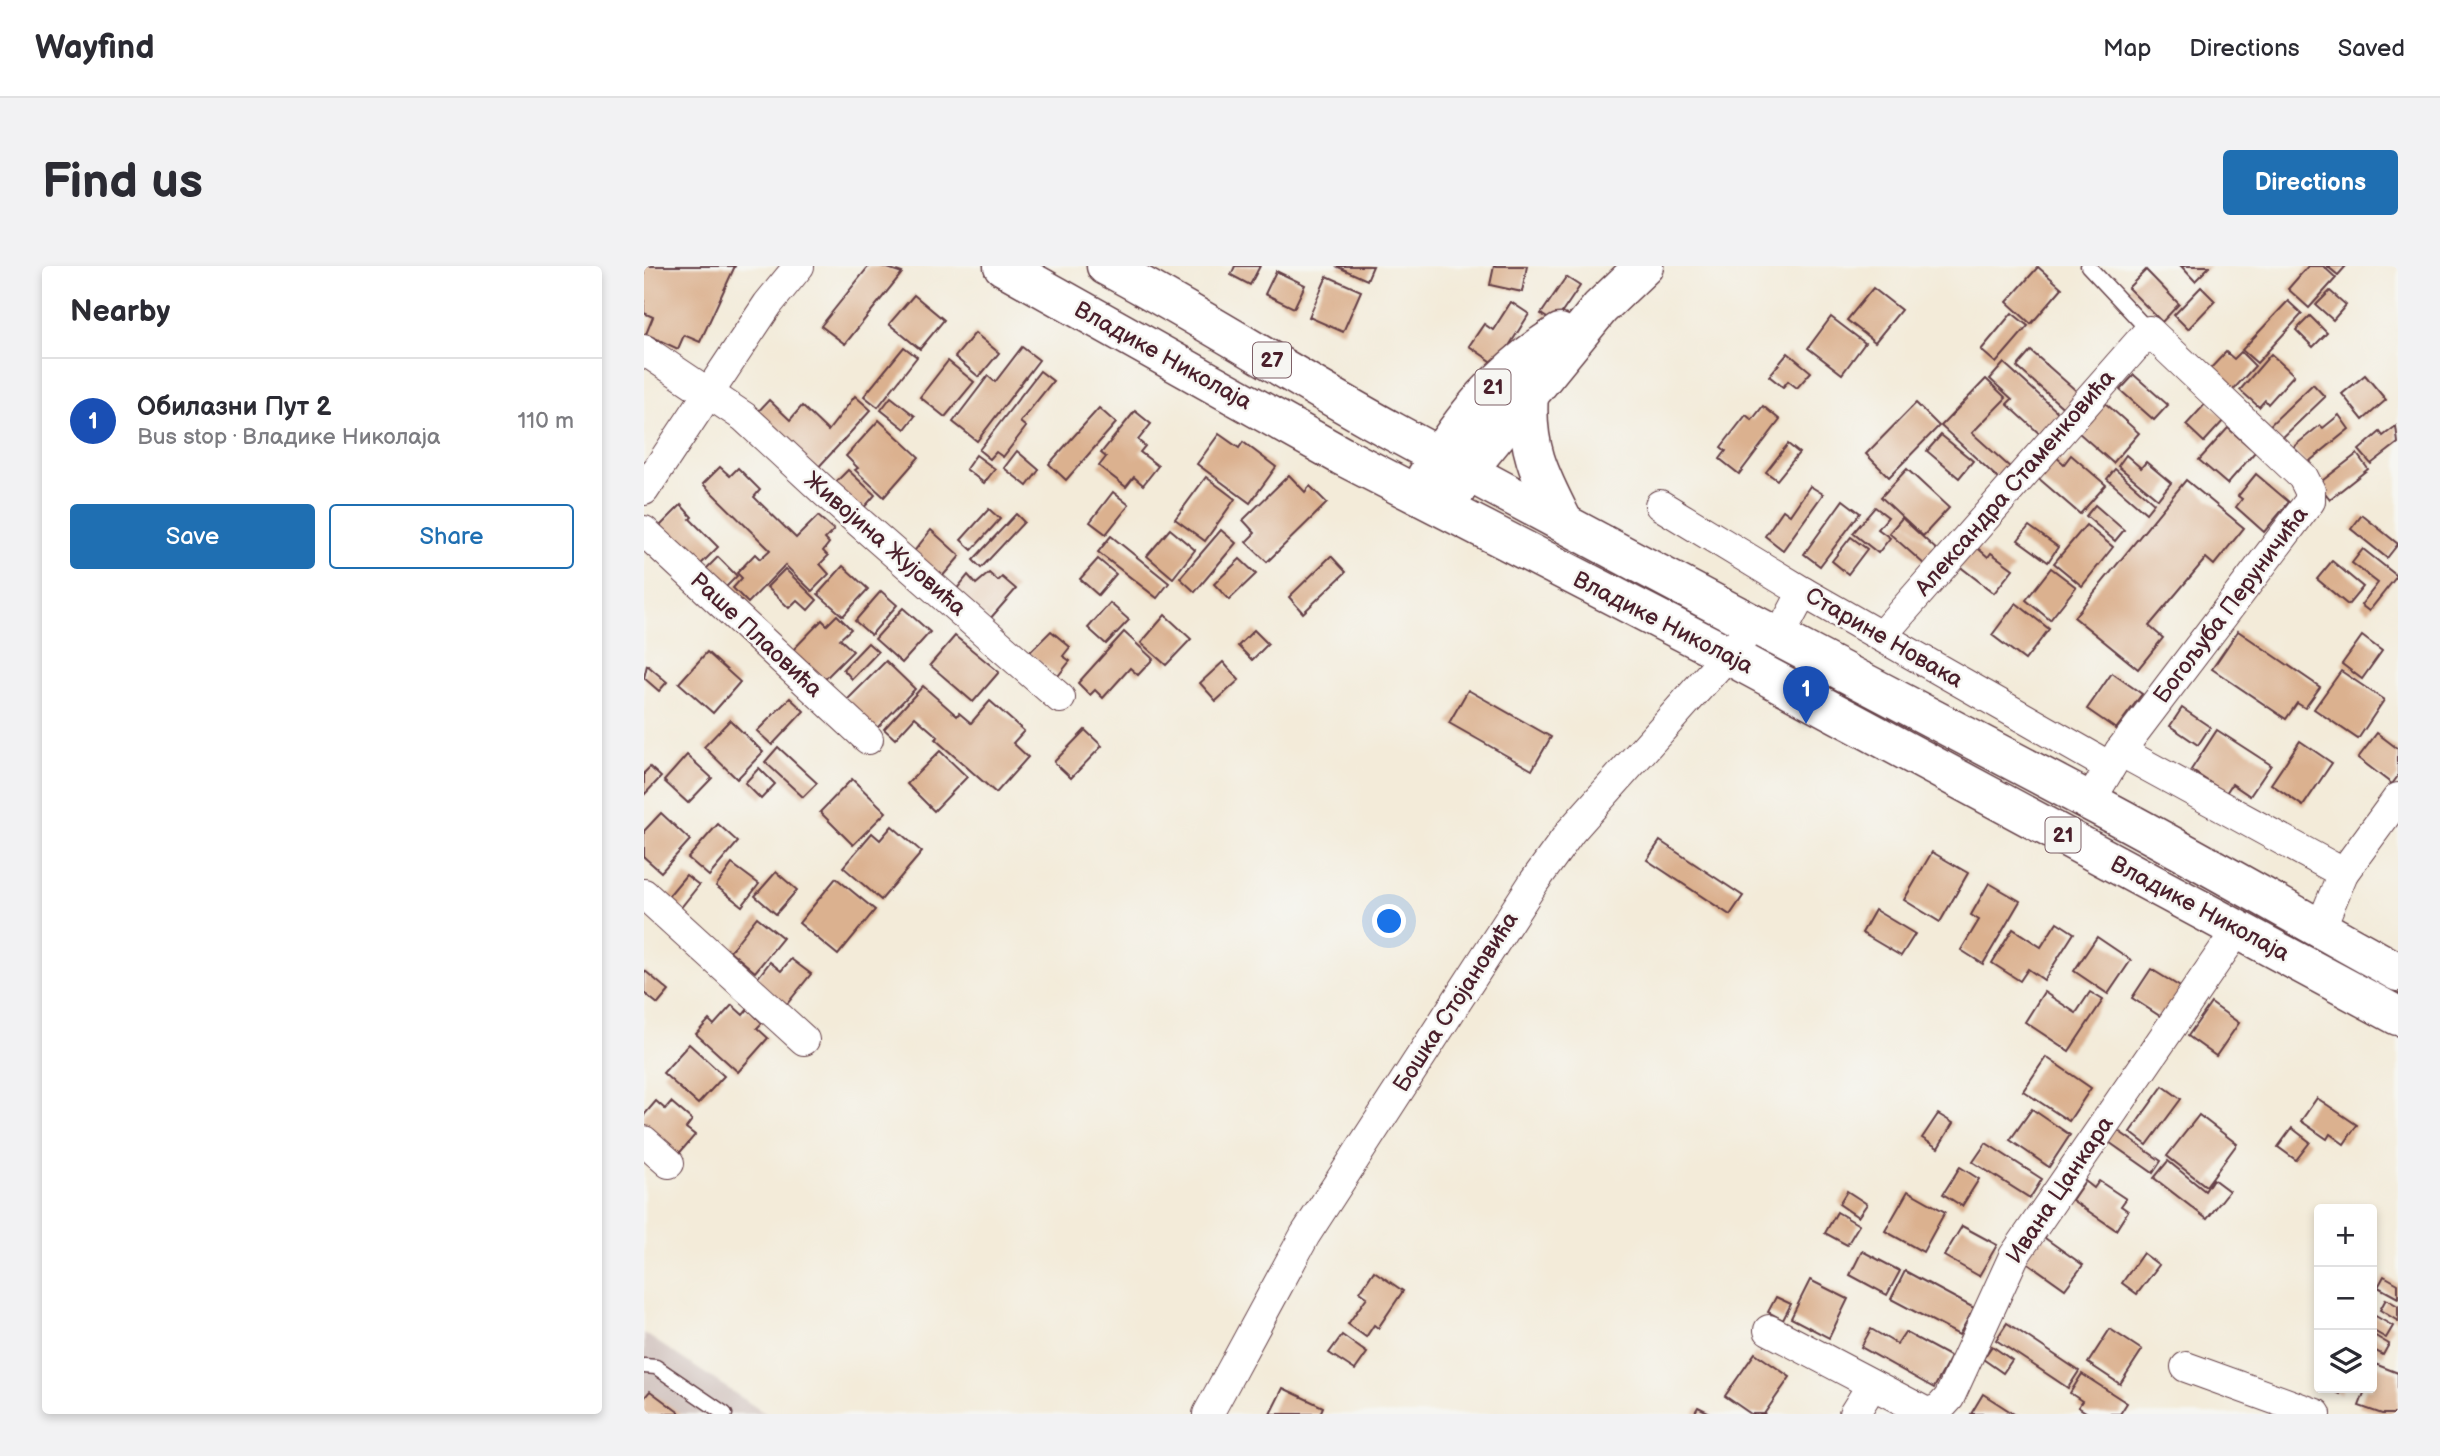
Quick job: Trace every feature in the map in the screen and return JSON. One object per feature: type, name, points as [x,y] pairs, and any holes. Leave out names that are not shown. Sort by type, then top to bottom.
[{"type":"main road","name":"Владике Николаја","points":[[1003,266],[1429,503],[1728,655],[2398,1016]]},
{"type":"main road","name":"Владике Николаја","points":[[1106,266],[1453,463],[1562,519],[1766,632],[2091,801],[2398,972]]},
{"type":"main road","name":"21","points":[[1453,463],[1529,394],[1600,308],[1644,266]]},
{"type":"main road","name":"21","points":[[1429,503],[1453,463],[1480,398],[1541,345],[1600,308]]},
{"type":"main road","points":[[1529,394],[1527,421],[1530,449],[1562,519]]},
{"type":"street","points":[[768,304],[782,266]]},
{"type":"street","points":[[644,490],[768,304],[799,266]]},
{"type":"street","name":"Александра Стаменковића","points":[[1881,636],[2149,331]]},
{"type":"street","name":"Богољуба Перуничића","points":[[2091,801],[2115,759],[2309,501],[2309,491],[2303,477],[2149,331]]},
{"type":"street","name":"Живојина Жујовића","points":[[644,350],[709,391],[744,417],[825,493],[1060,698]]},
{"type":"street","name":"Старине Новака","points":[[1660,505],[1881,636],[2115,759],[2343,873]]},
{"type":"street","name":"Раше Плаовића","points":[[644,531],[868,739]]},
{"type":"street","name":"Бошка Стојановића","points":[[1208,1414],[1305,1235],[1534,882],[1570,831],[1728,655],[1766,632],[1803,592]]},
{"type":"street","points":[[2320,929],[2343,873],[2398,798]]},
{"type":"street","points":[[644,894],[804,1040]]},
{"type":"street","name":"Ивана Цанкара","points":[[1769,1330],[1927,1413],[1940,1409],[1949,1398],[2014,1256],[2238,929]]},
{"type":"street","points":[[644,1141],[669,1163]]},
{"type":"street","points":[[2186,1367],[2316,1414]]},
{"type":"street","points":[[1854,1414],[1872,1385]]},
{"type":"lane","points":[[2088,266],[2149,331]]},
{"type":"lane","points":[[644,1366],[656,1367],[725,1414]]},
{"type":"shaded area","points":[[644,1333],[766,1414],[644,1414]]},
{"type":"building","points":[[644,266],[735,266],[700,342],[684,335],[678,349],[646,334],[653,317],[644,313]]},
{"type":"building","points":[[869,266],[882,266],[902,273],[845,344],[821,326]]},
{"type":"building","points":[[1235,266],[1260,266],[1250,285],[1231,275]]},
{"type":"building","points":[[1336,266],[1373,266],[1367,280]]},
{"type":"building","points":[[1494,266],[1527,266],[1522,292],[1490,285]]},
{"type":"building","points":[[2181,266],[2210,266],[2195,281]]},
{"type":"building","points":[[2308,266],[2323,266],[2336,278],[2309,308],[2288,289]]},
{"type":"building","points":[[2327,266],[2346,266],[2338,275]]},
{"type":"building","points":[[2038,267],[2062,288],[2031,324],[2007,302]]},
{"type":"building","points":[[2146,270],[2179,304],[2162,322],[2128,288]]},
{"type":"building","points":[[1276,271],[1305,285],[1294,308],[1265,294]]},
{"type":"building","points":[[1327,276],[1361,291],[1343,332],[1309,317]]},
{"type":"building","points":[[1566,277],[1580,286],[1555,323],[1541,314]]},
{"type":"building","points":[[2201,287],[2215,301],[2188,329],[2174,315]]},
{"type":"building","points":[[1873,288],[1901,310],[1875,342],[1847,320]]},
{"type":"building","points":[[2330,291],[2346,305],[2333,320],[2316,305]]},
{"type":"building","points":[[914,295],[944,320],[920,349],[889,324]]},
{"type":"building","points":[[2288,301],[2302,314],[2257,363],[2242,350]]},
{"type":"building","points":[[1511,302],[1529,314],[1497,365],[1469,346],[1484,324],[1493,330]]},
{"type":"building","points":[[2012,313],[2028,326],[1996,363],[1981,350]]},
{"type":"building","points":[[2310,316],[2327,333],[2313,347],[2296,330]]},
{"type":"building","points":[[1831,317],[1865,343],[1842,374],[1808,348]]},
{"type":"building","points":[[975,333],[999,353],[979,377],[955,357]]},
{"type":"building","points":[[904,347],[917,357],[878,407],[864,396]]},
{"type":"building","points":[[1022,347],[1039,360],[977,441],[953,422],[988,376],[995,382]]},
{"type":"building","points":[[2031,351],[2081,395],[2067,411],[2017,367]]},
{"type":"building","points":[[2226,352],[2234,359],[2241,352],[2255,366],[2230,393],[2208,371]]},
{"type":"building","points":[[1788,353],[1811,372],[1797,388],[1788,381],[1783,387],[1769,376]]},
{"type":"building","points":[[2271,354],[2294,375],[2268,404],[2265,400],[2259,407],[2240,390]]},
{"type":"building","points":[[948,361],[974,382],[945,417],[920,397]]},
{"type":"building","points":[[2004,363],[2061,415],[2042,436],[2007,404],[2012,399],[1990,379]]},
{"type":"building","points":[[1040,371],[1053,381],[1020,422],[1026,427],[1003,457],[996,452],[990,459],[979,450]]},
{"type":"building","points":[[2134,375],[2168,405],[2154,420],[2120,390]]},
{"type":"building","points":[[2365,375],[2386,400],[2363,420],[2342,394]]},
{"type":"building","points":[[1986,379],[2006,398],[1972,433],[2011,468],[2000,480],[1941,426]]},
{"type":"building","points":[[2313,384],[2325,397],[2279,441],[2267,428]]},
{"type":"building","points":[[855,396],[871,410],[815,471],[755,415],[769,400],[790,420],[802,406],[828,431]]},
{"type":"building","points":[[891,397],[915,416],[905,429],[881,410]]},
{"type":"building","points":[[2207,402],[2225,419],[2204,442],[2186,425]]},
{"type":"building","points":[[1916,403],[1939,426],[1889,477],[1866,454]]},
{"type":"building","points":[[2105,403],[2139,433],[2113,463],[2079,433]]},
{"type":"building","points":[[1763,406],[1780,420],[1739,474],[1720,459],[1726,451],[1721,447],[1746,415],[1752,420]]},
{"type":"building","points":[[1099,408],[1116,423],[1066,480],[1049,464]]},
{"type":"building","points":[[1135,411],[1151,424],[1138,440],[1145,446],[1140,452],[1158,466],[1143,485],[1134,477],[1126,487],[1099,466],[1106,457],[1101,453]]},
{"type":"building","points":[[2339,415],[2349,429],[2306,464],[2292,448],[2320,425],[2323,428]]},
{"type":"building","points":[[879,420],[919,457],[884,497],[855,470],[858,468],[846,456]]},
{"type":"building","points":[[2396,426],[2398,443],[2371,464],[2359,450],[2380,432],[2383,436]]},
{"type":"building","points":[[2228,428],[2255,452],[2227,484],[2199,460]]},
{"type":"building","points":[[1219,434],[1239,448],[1243,442],[1276,467],[1250,503],[1197,464]]},
{"type":"building","points":[[1941,435],[1973,461],[1959,478],[1927,451]]},
{"type":"building","points":[[1788,444],[1799,453],[1777,480],[1766,472]]},
{"type":"building","points":[[1017,451],[1039,470],[1027,486],[1004,468]]},
{"type":"building","points":[[2357,454],[2368,469],[2330,499],[2318,484]]},
{"type":"building","points":[[976,455],[995,469],[984,483],[966,469]]},
{"type":"building","points":[[2071,455],[2106,485],[2080,514],[2037,477],[2055,456],[2064,464]]},
{"type":"building","points":[[2126,455],[2141,468],[2146,462],[2171,483],[2158,499],[2118,466]]},
{"type":"building","points":[[720,467],[730,476],[738,468],[760,490],[754,497],[796,538],[818,516],[834,530],[825,539],[829,543],[823,551],[828,556],[820,564],[829,574],[812,591],[785,565],[748,603],[733,588],[742,578],[737,573],[755,554],[760,559],[770,550],[703,484]]},
{"type":"building","points":[[1907,469],[1949,508],[1923,536],[1881,497]]},
{"type":"building","points":[[2115,469],[2154,503],[2146,513],[2107,479]]},
{"type":"building","points":[[848,470],[875,495],[861,511],[833,485]]},
{"type":"building","points":[[2256,474],[2289,502],[2264,532],[2236,507],[2242,499],[2238,496]]},
{"type":"building","points":[[1289,475],[1305,492],[1310,486],[1327,503],[1267,562],[1246,542],[1255,533],[1243,520]]},
{"type":"building","points":[[1206,477],[1235,499],[1205,541],[1175,519]]},
{"type":"building","points":[[2186,480],[2244,528],[2214,565],[2206,558],[2149,626],[2163,638],[2138,669],[2074,617]]},
{"type":"building","points":[[1810,486],[1823,494],[1783,550],[1765,536],[1783,510],[1790,515]]},
{"type":"building","points":[[1113,492],[1129,505],[1106,534],[1090,522]]},
{"type":"building","points":[[1843,500],[1860,513],[1820,566],[1804,554]]},
{"type":"building","points":[[681,505],[692,517],[690,519],[718,547],[695,570],[655,531]]},
{"type":"building","points":[[2095,505],[2124,530],[2115,541],[2086,516]]},
{"type":"building","points":[[1875,507],[1888,517],[1878,529],[1890,538],[1878,553],[1853,533]]},
{"type":"building","points":[[989,509],[1000,519],[972,550],[961,540]]},
{"type":"building","points":[[1016,514],[1024,522],[981,568],[973,560]]},
{"type":"building","points":[[2362,515],[2398,544],[2387,558],[2351,529]]},
{"type":"building","points":[[1902,518],[1938,551],[1925,565],[1889,533]]},
{"type":"building","points":[[2086,525],[2113,547],[2082,586],[2054,563]]},
{"type":"building","points":[[2029,526],[2058,547],[2048,562],[2018,540]]},
{"type":"building","points":[[1170,529],[1195,550],[1173,578],[1147,556]]},
{"type":"building","points":[[931,530],[960,556],[940,579],[912,554]]},
{"type":"building","points":[[1221,530],[1236,543],[1195,592],[1180,578]]},
{"type":"building","points":[[1111,536],[1169,583],[1157,598],[1098,552]]},
{"type":"building","points":[[1851,537],[1867,549],[1848,574],[1832,561]]},
{"type":"building","points":[[1974,545],[1988,557],[1991,553],[2013,569],[1994,593],[1958,565]]},
{"type":"building","points":[[2363,549],[2397,576],[2369,611],[2361,605],[2378,583],[2352,563]]},
{"type":"building","points":[[1331,556],[1346,572],[1303,613],[1289,597]]},
{"type":"building","points":[[718,557],[737,576],[720,593],[701,574]]},
{"type":"building","points":[[1098,559],[1116,574],[1098,595],[1080,579]]},
{"type":"building","points":[[1240,559],[1256,574],[1229,600],[1214,584]]},
{"type":"building","points":[[2332,561],[2363,587],[2348,605],[2317,579]]},
{"type":"building","points":[[843,566],[868,589],[843,616],[818,594]]},
{"type":"building","points":[[2051,568],[2076,587],[2050,620],[2026,600]]},
{"type":"building","points":[[785,569],[817,600],[808,610],[797,600],[789,608],[767,587]]},
{"type":"building","points":[[989,573],[998,581],[1002,577],[1016,589],[989,620],[955,591],[968,575],[976,584]]},
{"type":"building","points":[[881,591],[897,605],[871,635],[855,621]]},
{"type":"building","points":[[1110,603],[1129,620],[1106,644],[1088,628]]},
{"type":"building","points":[[2016,603],[2049,629],[2025,660],[1992,635]]},
{"type":"building","points":[[903,608],[930,632],[902,663],[875,639]]},
{"type":"building","points":[[837,615],[851,629],[840,639],[853,651],[821,683],[790,653],[822,620],[827,625]]},
{"type":"building","points":[[1165,615],[1191,639],[1166,665],[1141,643]]},
{"type":"building","points":[[1254,630],[1268,644],[1252,660],[1238,646]]},
{"type":"building","points":[[1051,631],[1070,647],[1063,656],[1070,661],[1058,676],[1029,653]]},
{"type":"building","points":[[2238,631],[2320,687],[2305,708],[2297,703],[2286,719],[2212,669]]},
{"type":"building","points":[[1124,632],[1153,659],[1138,675],[1130,668],[1103,698],[1095,690],[1090,695],[1078,683]]},
{"type":"building","points":[[955,636],[999,672],[973,702],[930,665]]},
{"type":"building","points":[[2362,636],[2382,651],[2362,679],[2342,664]]},
{"type":"building","points":[[868,643],[878,652],[852,679],[843,669]]},
{"type":"building","points":[[707,652],[740,682],[713,713],[679,683]]},
{"type":"building","points":[[886,661],[915,689],[874,731],[845,702]]},
{"type":"building","points":[[1223,662],[1239,680],[1216,701],[1200,683]]},
{"type":"building","points":[[647,665],[667,682],[659,691],[644,678]]},
{"type":"building","points":[[2341,671],[2384,700],[2358,739],[2314,709]]},
{"type":"building","points":[[2112,673],[2142,694],[2116,729],[2087,709]]},
{"type":"building","points":[[923,686],[957,716],[959,713],[971,723],[990,701],[1024,731],[1013,743],[1028,757],[996,793],[935,739],[938,737],[915,717],[895,739],[884,729]]},
{"type":"building","points":[[1468,690],[1551,737],[1532,770],[1449,723]]},
{"type":"building","points":[[790,698],[804,711],[772,745],[757,731]]},
{"type":"building","points":[[2182,708],[2210,727],[2198,745],[2170,726]]},
{"type":"building","points":[[730,720],[763,752],[737,779],[704,747]]},
{"type":"building","points":[[1085,730],[1102,746],[1071,778],[1054,762]]},
{"type":"building","points":[[2217,730],[2271,765],[2250,796],[2232,784],[2226,793],[2191,770]]},
{"type":"building","points":[[2377,733],[2398,749],[2398,776],[2392,784],[2358,758]]},
{"type":"building","points":[[2300,741],[2332,763],[2303,806],[2271,784]]},
{"type":"building","points":[[778,747],[817,783],[803,797],[765,762]]},
{"type":"building","points":[[940,751],[967,777],[934,811],[907,784]]},
{"type":"building","points":[[687,755],[712,778],[688,803],[664,781]]},
{"type":"building","points":[[650,767],[661,777],[644,795],[644,773]]},
{"type":"building","points":[[759,768],[775,784],[761,799],[745,783]]},
{"type":"building","points":[[852,779],[886,812],[853,845],[820,812]]},
{"type":"building","points":[[661,813],[690,840],[661,872],[644,857],[644,831]]},
{"type":"building","points":[[718,824],[738,842],[709,876],[688,858]]},
{"type":"building","points":[[892,826],[922,852],[881,900],[843,867],[872,833],[880,840]]},
{"type":"building","points":[[1660,841],[1743,896],[1730,915],[1647,860]]},
{"type":"building","points":[[1932,852],[1968,873],[1940,922],[1904,900]]},
{"type":"building","points":[[732,864],[759,884],[742,906],[716,886]]},
{"type":"building","points":[[776,872],[797,890],[776,914],[755,896]]},
{"type":"building","points":[[686,875],[699,885],[679,910],[666,899]]},
{"type":"building","points":[[836,878],[875,910],[838,955],[799,923]]},
{"type":"building","points":[[1989,883],[2020,901],[1983,964],[1961,950],[1979,920],[1971,915]]},
{"type":"building","points":[[1875,910],[1915,934],[1901,956],[1862,933]]},
{"type":"building","points":[[757,917],[783,938],[755,972],[730,951]]},
{"type":"building","points":[[2057,922],[2074,933],[2044,980],[2028,969],[2020,981],[1992,963],[2013,929],[2041,947]]},
{"type":"building","points":[[2097,937],[2131,960],[2108,994],[2074,971]]},
{"type":"building","points":[[791,959],[811,974],[787,1004],[756,980],[770,962],[781,971]]},
{"type":"building","points":[[2151,969],[2182,988],[2163,1018],[2132,998]]},
{"type":"building","points":[[644,970],[669,991],[658,1004],[644,993]]},
{"type":"building","points":[[2044,992],[2076,1013],[2090,992],[2103,1000],[2069,1051],[2025,1022]]},
{"type":"building","points":[[2211,1003],[2239,1023],[2216,1056],[2188,1036]]},
{"type":"building","points":[[732,1005],[743,1015],[748,1009],[762,1023],[757,1028],[768,1038],[738,1072],[696,1034],[709,1020],[714,1025]]},
{"type":"building","points":[[689,1044],[724,1076],[698,1104],[663,1073]]},
{"type":"building","points":[[2046,1057],[2091,1088],[2069,1121],[2023,1091]]},
{"type":"building","points":[[2163,1086],[2181,1099],[2147,1145],[2130,1132]]},
{"type":"building","points":[[2317,1098],[2357,1125],[2344,1144],[2330,1134],[2327,1139],[2301,1121]]},
{"type":"building","points":[[656,1101],[665,1109],[671,1102],[692,1120],[686,1128],[695,1135],[676,1157],[644,1129],[644,1115]]},
{"type":"building","points":[[2032,1109],[2070,1135],[2049,1167],[2010,1140]]},
{"type":"building","points":[[1938,1114],[1953,1123],[1938,1148],[1922,1138]]},
{"type":"building","points":[[2199,1115],[2237,1144],[2206,1186],[2167,1156]]},
{"type":"building","points":[[2114,1128],[2161,1161],[2153,1173],[2106,1140]]},
{"type":"building","points":[[2292,1128],[2310,1142],[2296,1160],[2278,1147]]},
{"type":"building","points":[[1986,1143],[2042,1179],[2030,1198],[1973,1162]]},
{"type":"building","points":[[2168,1161],[2205,1191],[2213,1179],[2229,1191],[2207,1219],[2154,1178]]},
{"type":"building","points":[[1960,1167],[1979,1179],[1962,1206],[1943,1194]]},
{"type":"building","points":[[2085,1181],[2094,1188],[2099,1181],[2126,1199],[2121,1206],[2128,1211],[2116,1230],[2072,1200]]},
{"type":"building","points":[[1847,1191],[1867,1204],[1858,1217],[1839,1204]]},
{"type":"building","points":[[1908,1191],[1945,1212],[1923,1252],[1885,1231]]},
{"type":"building","points":[[1837,1212],[1859,1225],[1847,1245],[1825,1233]]},
{"type":"building","points":[[1962,1226],[1997,1245],[1979,1276],[1944,1256]]},
{"type":"building","points":[[2042,1236],[2083,1265],[2065,1289],[2024,1260]]},
{"type":"building","points":[[1862,1251],[1900,1271],[1887,1295],[1850,1275]]},
{"type":"building","points":[[2143,1253],[2159,1265],[2137,1294],[2122,1283]]},
{"type":"building","points":[[1374,1271],[1403,1291],[1378,1328],[1374,1325],[1366,1337],[1348,1324],[1367,1297],[1360,1292]]},
{"type":"building","points":[[1905,1271],[1974,1308],[1959,1335],[1891,1299]]},
{"type":"building","points":[[2384,1276],[2398,1284],[2398,1298],[2378,1287]]},
{"type":"building","points":[[1810,1280],[1848,1299],[1829,1338],[1791,1318]]},
{"type":"building","points":[[1776,1297],[1791,1304],[1783,1320],[1768,1312]]},
{"type":"building","points":[[2386,1299],[2398,1306],[2398,1321],[2380,1310]]},
{"type":"building","points":[[2377,1317],[2393,1326],[2386,1338],[2377,1333]]},
{"type":"building","points":[[2007,1323],[2079,1371],[2068,1388],[1996,1340]]},
{"type":"building","points":[[1871,1329],[1897,1344],[1905,1332],[1951,1357],[1934,1388],[1861,1347]]},
{"type":"building","points":[[2110,1329],[2142,1350],[2120,1384],[2088,1363]]},
{"type":"building","points":[[1342,1335],[1367,1353],[1355,1370],[1329,1353]]},
{"type":"building","points":[[2377,1337],[2389,1344],[2383,1355],[2377,1352]]},
{"type":"building","points":[[1992,1346],[2012,1360],[2003,1373],[1983,1359]]},
{"type":"building","points":[[1755,1353],[1790,1377],[1764,1414],[1751,1414],[1725,1396]]},
{"type":"building","points":[[2377,1365],[2398,1373],[2398,1414],[2382,1414],[2359,1406],[2364,1393],[2377,1393]]},
{"type":"building","points":[[2082,1374],[2127,1403],[2120,1414],[2089,1414],[2078,1407],[2082,1401],[2070,1393]]},
{"type":"building","points":[[1283,1388],[1323,1407],[1320,1414],[1270,1414]]},
{"type":"building","points":[[650,1391],[681,1414],[644,1414],[644,1398]]},
{"type":"building","points":[[1983,1394],[2014,1414],[1971,1414]]},
{"type":"building","points":[[1698,1407],[1712,1414],[1694,1414]]},
{"type":"place","name":"Обилазни Пут 2","points":[[1806,724]]}]
